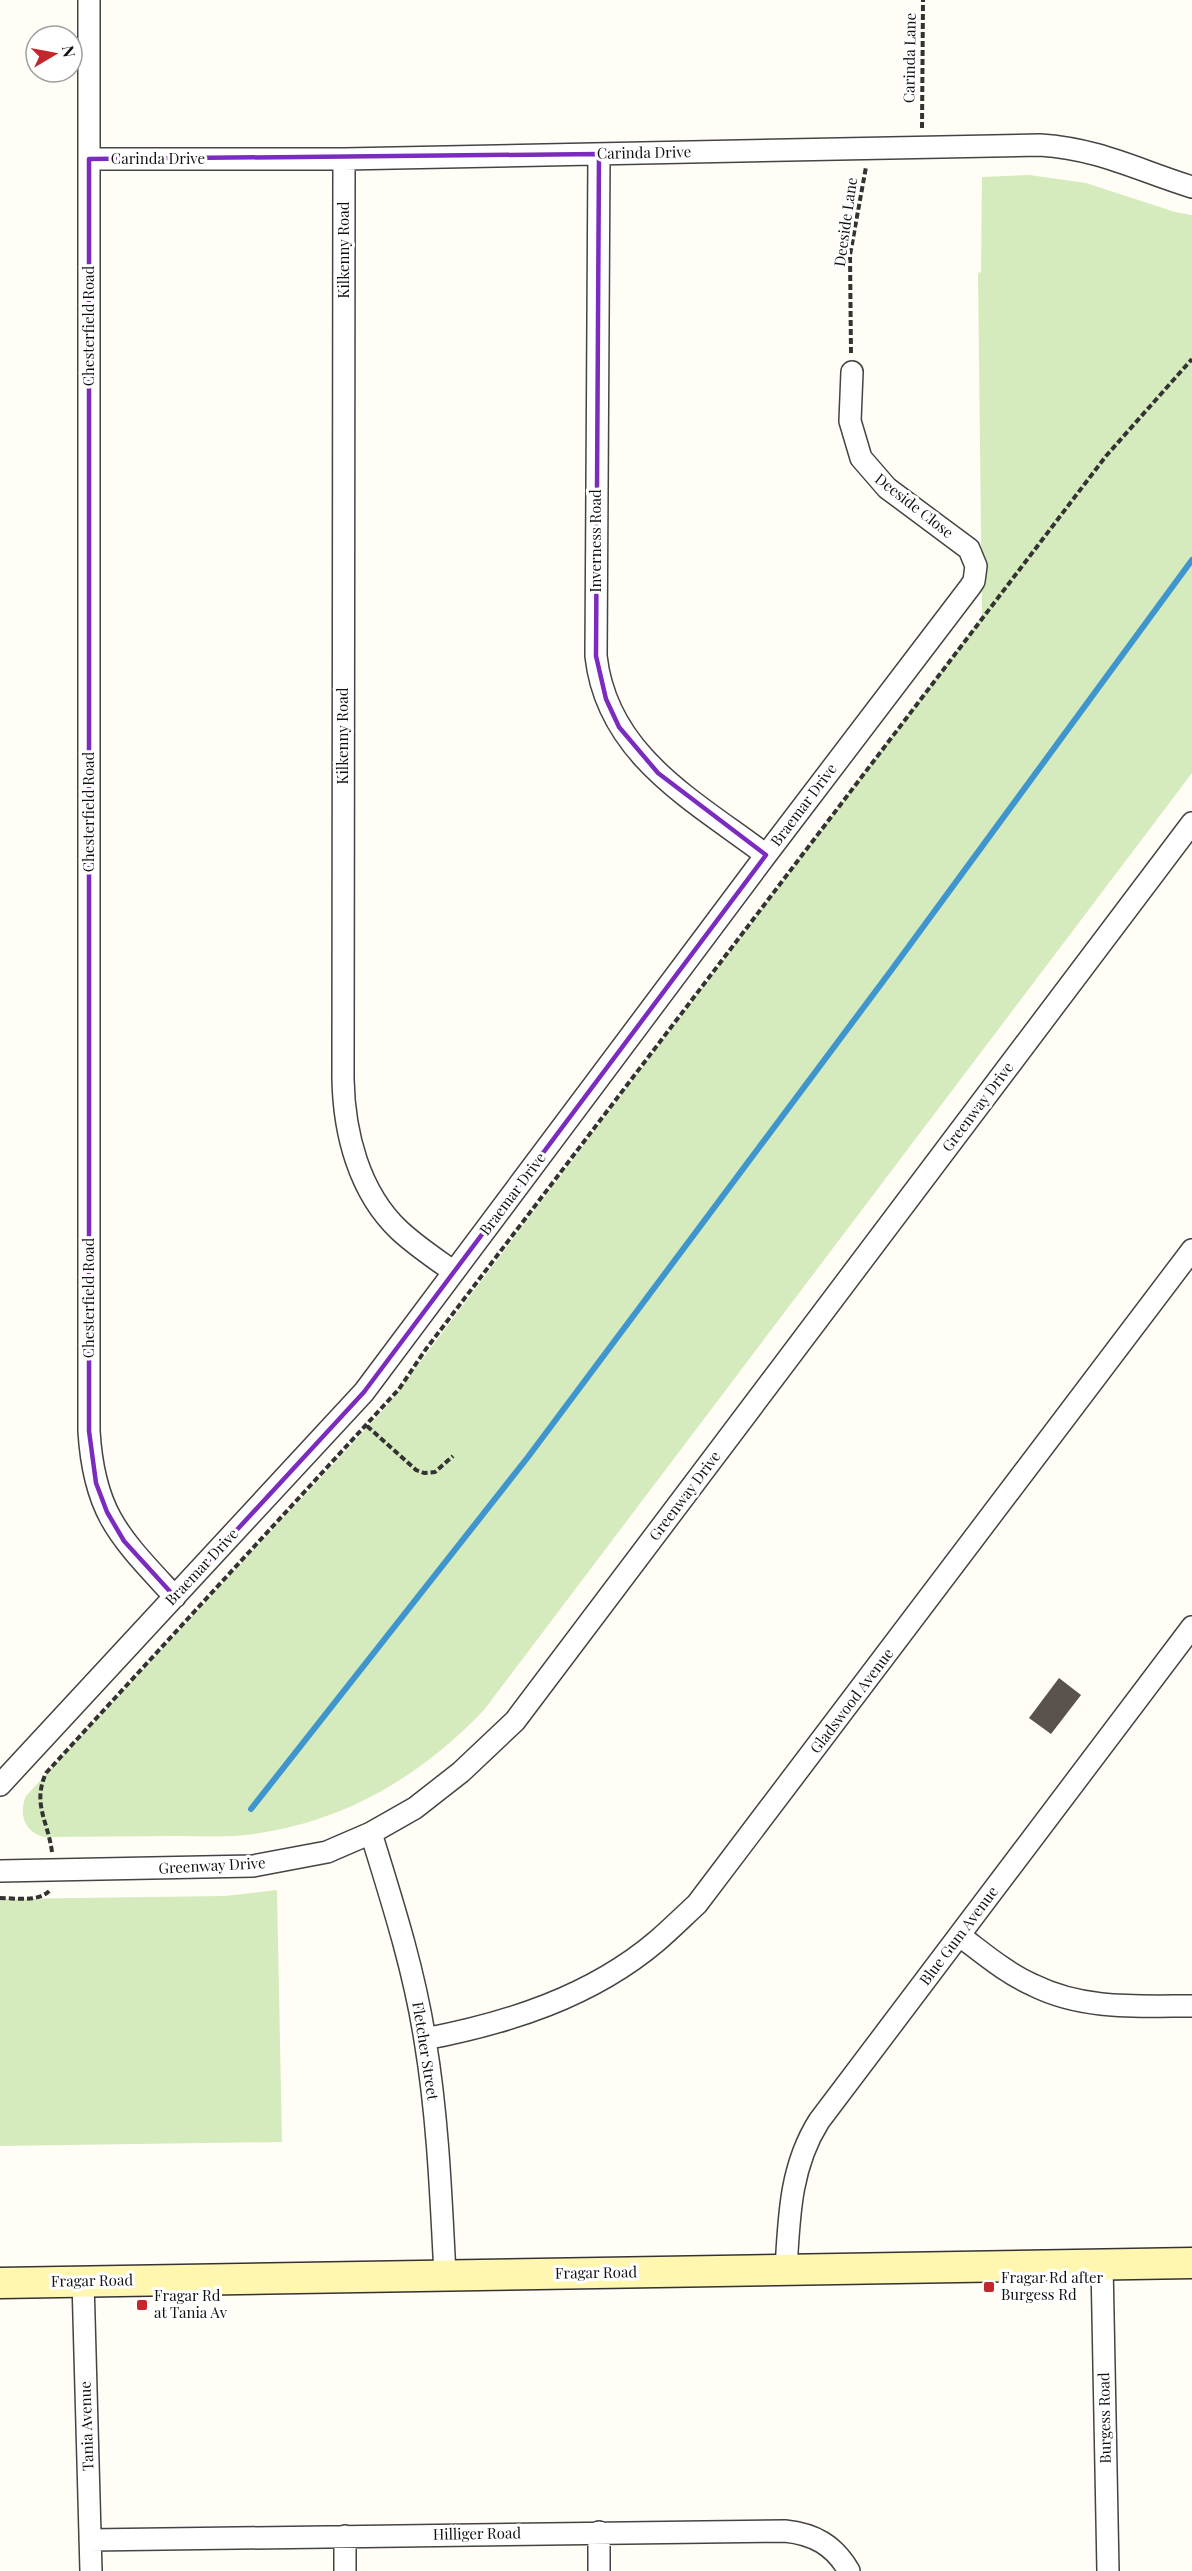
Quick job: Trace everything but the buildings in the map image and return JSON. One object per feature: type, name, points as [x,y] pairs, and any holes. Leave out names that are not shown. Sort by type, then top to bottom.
[{"type":"street","name":"Chesterfield Road","points":[[89,0],[89,1440],[96,1483],[115,1528],[175,1597]]},
{"type":"street","name":"Carinda Drive","points":[[89,159],[344,159],[1063,146],[1123,161],[1192,187]]},
{"type":"street","name":"Inverness Road","points":[[599,154],[596,656],[598,673],[612,713],[637,753],[658,773],[766,855]]},
{"type":"street","name":"Kilkenny Road","points":[[344,159],[343,1079],[345,1116],[354,1155],[378,1204],[400,1230],[454,1272]]},
{"type":"street","name":"Deeside Close","points":[[852,372],[850,422],[861,458],[887,488],[969,549],[976,566]]},
{"type":"street","name":"Braemar Drive","points":[[0,1785],[364,1392],[970,587],[976,574],[976,566]]},
{"type":"street","name":"Greenway Drive","points":[[0,1871],[253,1866],[327,1852],[371,1833],[415,1808],[461,1772],[515,1721],[1192,823]]},
{"type":"street","name":"Gladswood Avenue","points":[[425,2039],[502,2021],[576,1994],[655,1942],[697,1904],[1192,1250]]},
{"type":"street","name":"Blue Gum Avenue","points":[[786,2270],[790,2201],[798,2168],[811,2134],[829,2106],[1192,1627]]},
{"type":"street","name":"Fletcher Street","points":[[371,1833],[409,1962],[425,2039],[435,2121],[445,2275]]},
{"type":"street","points":[[960,1936],[1014,1975],[1033,1986],[1067,1998],[1116,2006],[1192,2006]]},
{"type":"street","name":"Fragar Road","points":[[0,2283],[1192,2263]]},
{"type":"street","name":"Burgess Road","points":[[1102,2264],[1108,2571]]},
{"type":"street","name":"Tania Avenue","points":[[83,2281],[91,2571]]},
{"type":"street","points":[[599,2532],[599,2571]]},
{"type":"street","name":"Hilliger Road","points":[[90,2540],[599,2532],[800,2532],[815,2537],[832,2548],[849,2571]]},
{"type":"street","points":[[345,2536],[345,2571]]},
{"type":"path","name":"Carinda Lane","points":[[922,117],[923,0]]},
{"type":"path","name":"Deeside Lane","points":[[852,372],[850,255],[866,167],[865,148]]},
{"type":"path","points":[[367,1426],[420,1472],[435,1472],[453,1456]]},
{"type":"path","points":[[0,1898],[35,1899],[48,1893],[52,1888]]},
{"type":"highlighted area","points":[[599,154],[596,656],[606,699],[619,727],[658,773],[766,855],[364,1392],[175,1597],[124,1541],[107,1512],[96,1483],[89,1431],[89,159]]},
{"type":"green space","points":[[1029,175],[1086,183],[1175,212],[1192,215],[1192,773],[484,1710],[460,1733],[435,1755],[382,1791],[324,1817],[293,1826],[250,1835],[229,1836],[44,1837],[37,1835],[28,1827],[23,1816],[26,1796],[387,1406],[982,617],[978,273],[981,272],[982,177]]},
{"type":"green space","points":[[277,1890],[282,2142],[0,2146],[0,1899],[225,1896]]},
{"type":"waterway","points":[[251,1809],[528,1457],[890,972],[1192,560]]},
{"type":"place","name":"Fragar Rd after Burgess Rd","points":[[989,2287]]},
{"type":"place","name":"Fragar Rd at Tania Av","points":[[142,2305]]}]
